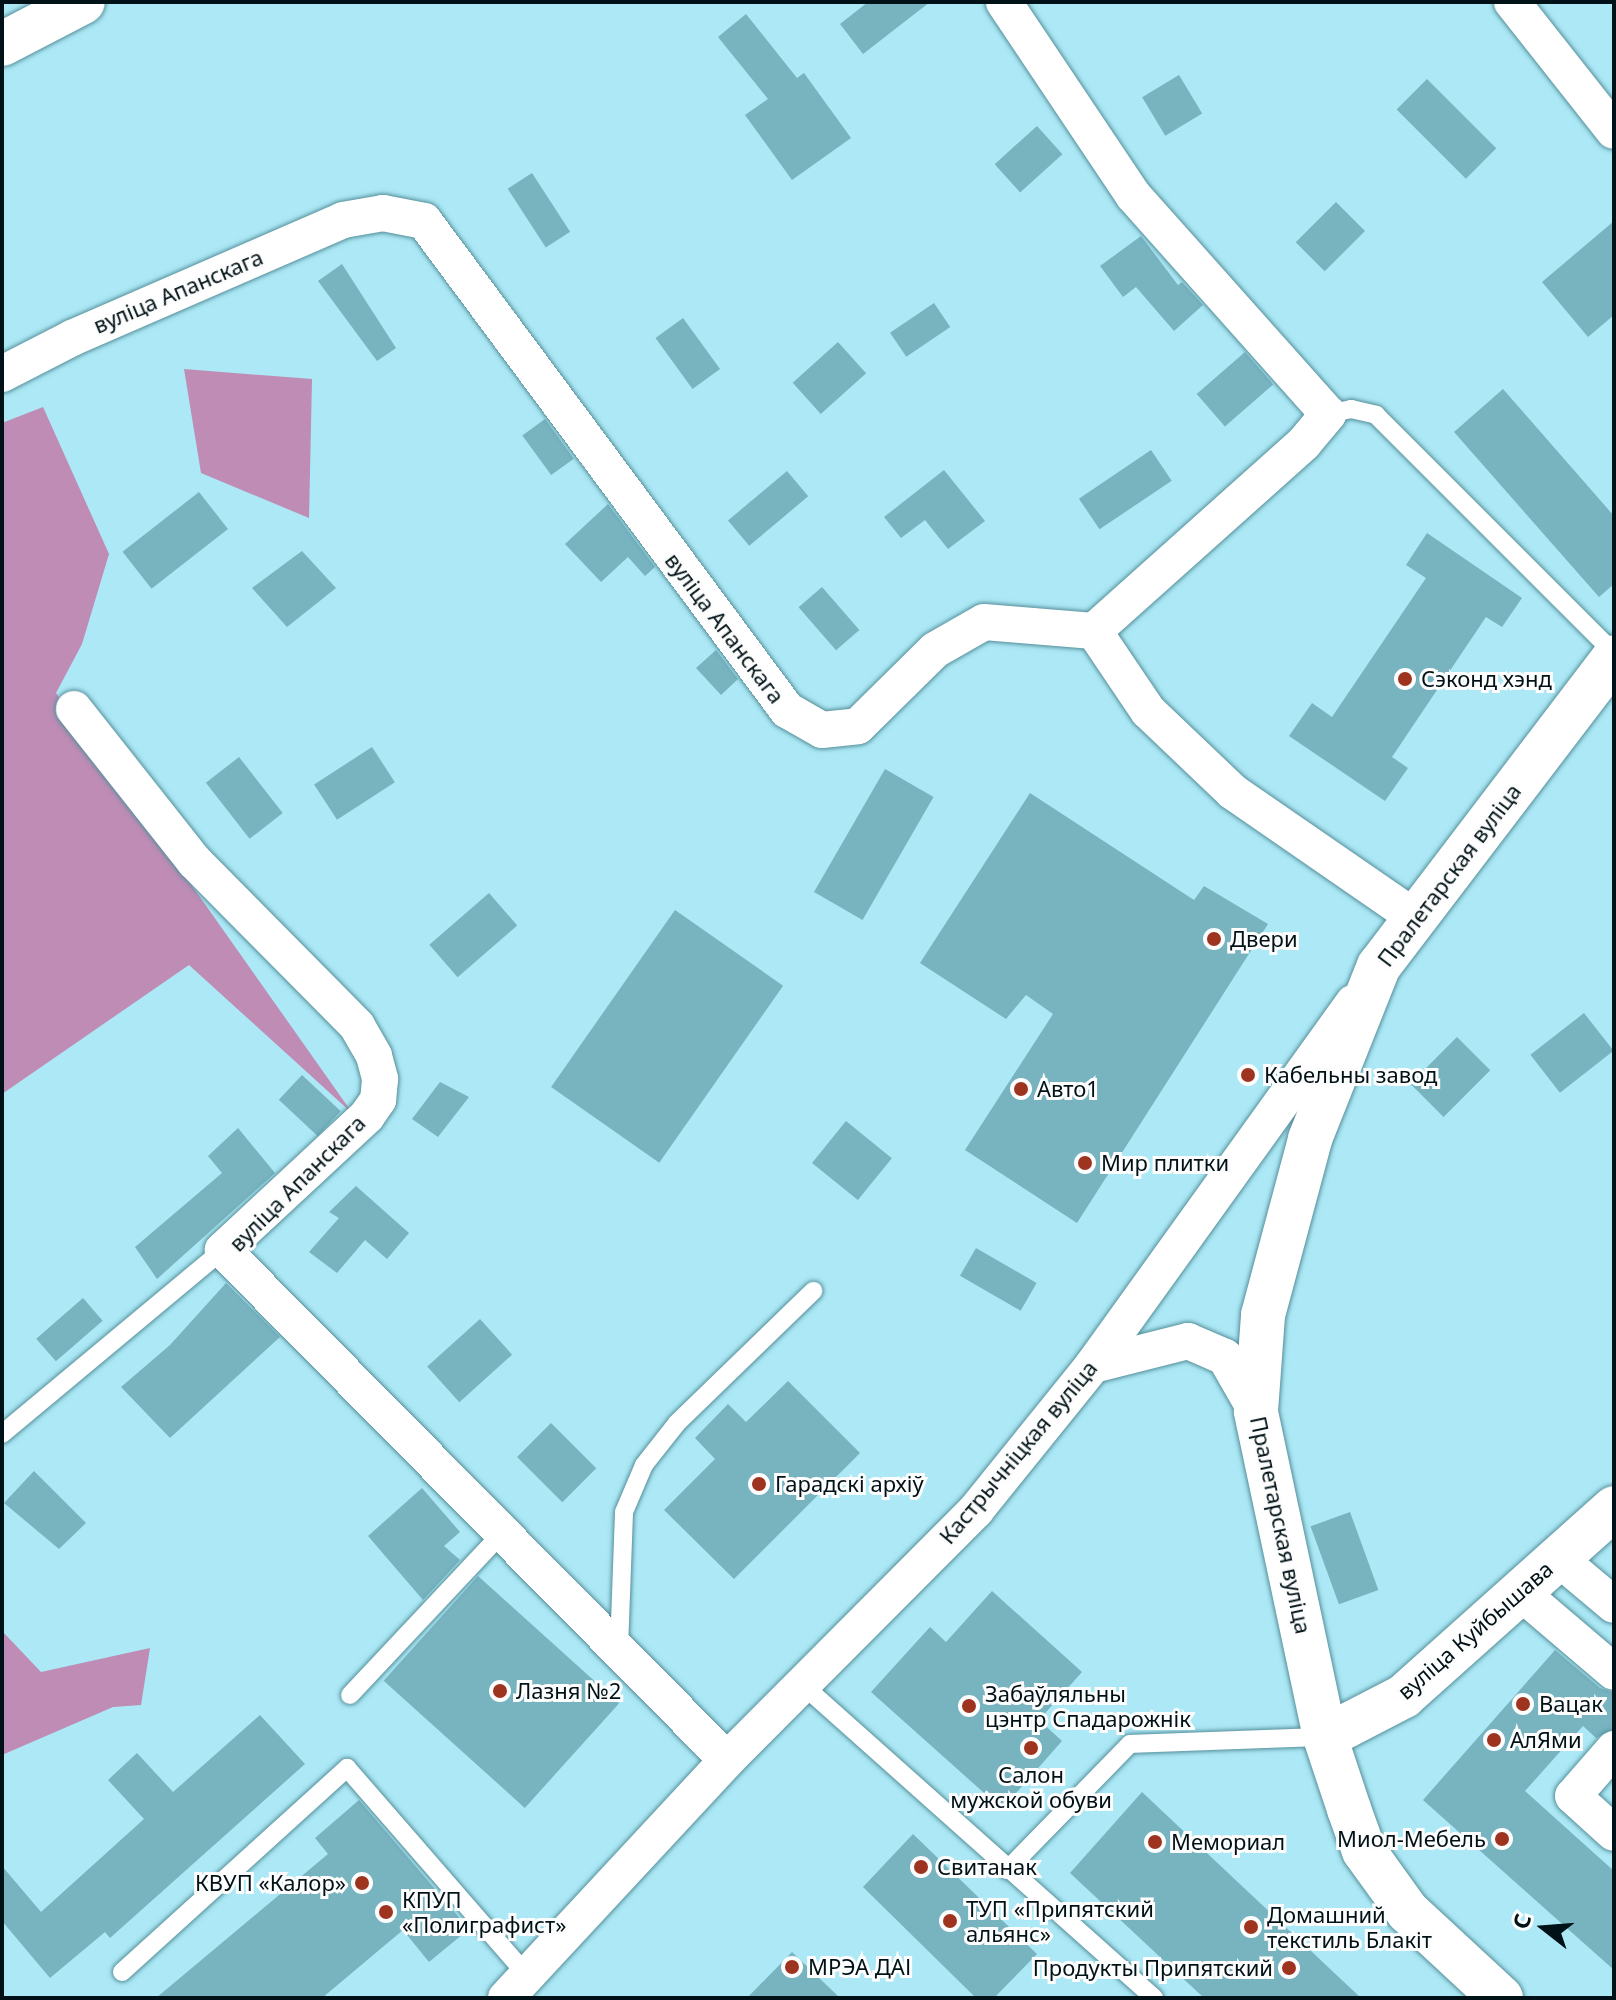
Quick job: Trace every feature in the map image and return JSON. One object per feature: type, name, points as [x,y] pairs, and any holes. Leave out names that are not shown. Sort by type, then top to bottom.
[{"type":"main road","points":[[2,44],[83,2]]},
{"type":"main road","name":"Пралетарская вуліца","points":[[1501,1998],[1408,1912],[1364,1851],[1325,1737],[1256,1411],[1263,1315],[1310,1139],[1379,966],[1614,655]]},
{"type":"main road","name":"вуліца Куйбышава","points":[[1325,1737],[1404,1696],[1614,1508]]},
{"type":"street","points":[[1004,2],[1133,195],[1328,414],[1304,443],[1094,631],[1148,711],[1233,792],[1414,917]]},
{"type":"street","points":[[1512,2],[1614,131]]},
{"type":"street","name":"вуліца Апанскага","points":[[2,374],[72,338],[343,220],[403,214],[424,221],[787,710],[822,730],[858,726],[935,650],[984,622],[1094,631]]},
{"type":"street","name":"вуліца Апанскага","points":[[74,709],[194,861],[357,1026],[374,1056],[380,1079],[378,1100],[367,1116],[223,1250],[619,1655],[727,1760]]},
{"type":"street","name":"Кастрычніцкая вуліца","points":[[516,1986],[727,1760],[976,1510],[1093,1365],[1379,966]]},
{"type":"street","points":[[1093,1365],[1188,1341],[1225,1357],[1256,1411]]},
{"type":"street","points":[[1558,1558],[1614,1605]]},
{"type":"street","points":[[1520,1592],[1614,1672]]},
{"type":"street","points":[[1614,1749],[1573,1796],[1614,1833]]},
{"type":"lane","points":[[1328,414],[1351,409],[1376,415],[1614,655]]},
{"type":"lane","points":[[2,1434],[223,1250]]},
{"type":"lane","points":[[619,1655],[624,1512],[644,1465],[677,1423],[813,1291]]},
{"type":"lane","points":[[350,1695],[501,1534]]},
{"type":"lane","points":[[804,1686],[1154,1998]]},
{"type":"lane","points":[[1007,1870],[1130,1744],[1325,1737]]},
{"type":"lane","points":[[122,1972],[347,1768],[516,1986]]},
{"type":"shaded area","points":[[184,369],[312,379],[309,518],[201,473]]},
{"type":"shaded area","points":[[43,407],[109,554],[82,644],[56,693],[353,1114],[189,965],[2,1094],[2,423]]},
{"type":"shaded area","points":[[2,1631],[41,1672],[150,1648],[141,1705],[113,1707],[2,1755]]},
{"type":"building","points":[[868,2],[930,2],[863,54],[840,24]]},
{"type":"building","points":[[746,14],[797,78],[804,73],[851,138],[792,180],[745,115],[768,99],[718,37]]},
{"type":"building","points":[[1179,75],[1202,114],[1165,136],[1142,97]]},
{"type":"building","points":[[1427,79],[1496,148],[1466,179],[1397,109]]},
{"type":"building","points":[[1037,126],[1062,154],[1020,192],[995,164]]},
{"type":"building","points":[[532,173],[570,232],[546,248],[508,189]]},
{"type":"building","points":[[1336,202],[1365,231],[1325,271],[1296,242]]},
{"type":"building","points":[[1614,221],[1614,315],[1588,337],[1542,282]]},
{"type":"building","points":[[1141,236],[1178,285],[1182,282],[1203,305],[1174,331],[1136,287],[1123,297],[1100,266]]},
{"type":"building","points":[[342,264],[396,348],[377,361],[318,281]]},
{"type":"building","points":[[934,303],[950,327],[906,357],[890,333]]},
{"type":"building","points":[[683,318],[720,369],[693,389],[655,338]]},
{"type":"building","points":[[838,342],[866,373],[821,414],[793,383]]},
{"type":"building","points":[[1245,352],[1273,384],[1225,426],[1197,394]]},
{"type":"building","points":[[1503,389],[1614,516],[1614,584],[1599,597],[1454,432]]},
{"type":"building","points":[[545,419],[574,459],[551,475],[522,435]]},
{"type":"building","points":[[1151,450],[1172,481],[1100,529],[1079,499]]},
{"type":"building","points":[[944,470],[985,521],[948,549],[925,520],[901,538],[884,517]]},
{"type":"building","points":[[787,471],[808,496],[749,546],[728,520]]},
{"type":"building","points":[[199,492],[228,529],[151,589],[123,552]]},
{"type":"building","points":[[608,504],[655,567],[645,576],[628,557],[601,582],[565,544]]},
{"type":"building","points":[[1427,533],[1522,598],[1502,627],[1486,617],[1392,757],[1408,768],[1385,801],[1289,736],[1312,703],[1332,717],[1426,578],[1406,565]]},
{"type":"building","points":[[302,551],[336,588],[287,627],[252,588]]},
{"type":"building","points":[[822,587],[859,630],[836,650],[799,607]]},
{"type":"building","points":[[716,650],[738,679],[721,695],[696,668]]},
{"type":"building","points":[[372,747],[395,782],[337,820],[314,785]]},
{"type":"building","points":[[239,757],[283,813],[250,839],[206,783]]},
{"type":"building","points":[[885,769],[933,797],[862,920],[814,892]]},
{"type":"building","points":[[1030,793],[1194,900],[1204,886],[1268,924],[1077,1223],[965,1150],[1053,1014],[1026,995],[1006,1019],[920,963]]},
{"type":"building","points":[[489,893],[517,925],[458,977],[429,945]]},
{"type":"building","points":[[675,910],[783,986],[659,1163],[551,1087]]},
{"type":"building","points":[[1584,1013],[1614,1051],[1560,1093],[1530,1055]]},
{"type":"building","points":[[1457,1037],[1490,1070],[1444,1117],[1410,1084]]},
{"type":"building","points":[[302,1075],[341,1111],[318,1136],[279,1100]]},
{"type":"building","points":[[440,1082],[469,1097],[438,1137],[412,1119]]},
{"type":"building","points":[[846,1121],[892,1158],[858,1200],[812,1163]]},
{"type":"building","points":[[238,1128],[275,1173],[157,1279],[135,1247],[222,1173],[208,1156]]},
{"type":"building","points":[[356,1186],[409,1233],[387,1259],[365,1240],[337,1273],[309,1252],[339,1218],[329,1212]]},
{"type":"building","points":[[976,1248],[1037,1283],[1021,1311],[960,1276]]},
{"type":"building","points":[[226,1283],[280,1337],[170,1438],[121,1387],[170,1345]]},
{"type":"building","points":[[83,1298],[103,1321],[56,1361],[36,1339]]},
{"type":"building","points":[[480,1319],[512,1355],[459,1402],[427,1367]]},
{"type":"building","name":"Гарадскі архіў","points":[[788,1381],[860,1453],[734,1579],[664,1510],[715,1459],[695,1438],[728,1404],[746,1422]]},
{"type":"building","points":[[551,1423],[596,1468],[562,1502],[517,1457]]},
{"type":"building","points":[[34,1471],[86,1523],[59,1549],[4,1503]]},
{"type":"building","points":[[422,1488],[460,1532],[444,1546],[460,1560],[423,1600],[368,1536]]},
{"type":"building","points":[[1350,1512],[1378,1590],[1339,1604],[1311,1526]]},
{"type":"building","name":"Лазня №2","points":[[478,1576],[619,1703],[525,1808],[384,1681]]},
{"type":"building","name":"Забаўляльны цэнтр Спадарожнік","points":[[992,1591],[1082,1672],[1039,1720],[1062,1741],[1002,1809],[871,1692],[930,1627],[946,1642]]},
{"type":"building","points":[[1555,1650],[1600,1688],[1614,1693],[1614,1729],[1596,1738],[1583,1726],[1525,1791],[1614,1871],[1614,1970],[1423,1800]]},
{"type":"building","points":[[260,1715],[305,1764],[110,1938],[105,1932],[50,1978],[2,1921],[2,1866],[41,1912],[144,1819],[108,1780],[137,1753],[173,1792]]},
{"type":"building","points":[[1142,1792],[1361,1998],[1204,1998],[1070,1873]]},
{"type":"building","name":"КВУП «Калор»","points":[[359,1800],[469,1929],[429,1962],[403,1930],[322,1998],[156,1998],[328,1854],[315,1838]]},
{"type":"building","name":"ТУП «Припятский альянс»","points":[[913,1834],[1037,1954],[994,1998],[976,1998],[863,1887]]},
{"type":"building","name":"МРЭА ДАІ","points":[[792,1952],[840,1998],[747,1998]]},
{"type":"place","name":"Сэконд хэнд","points":[[1405,679]]},
{"type":"place","name":"Двери","points":[[1214,939]]},
{"type":"place","name":"Кабельны завод","points":[[1248,1075]]},
{"type":"place","name":"Авто1","points":[[1021,1089]]},
{"type":"place","name":"Мир плитки","points":[[1085,1163]]},
{"type":"place","name":"Гарадскі архіў","points":[[759,1484]]},
{"type":"place","name":"Лазня №2","points":[[500,1691]]},
{"type":"place","name":"Вацак","points":[[1523,1704]]},
{"type":"place","name":"Забаўляльны цэнтр Спадарожнік","points":[[969,1706]]},
{"type":"place","name":"АлЯми","points":[[1494,1740]]},
{"type":"place","name":"Салон мужской обуви","points":[[1031,1748]]},
{"type":"place","name":"Миол-Мебель","points":[[1502,1839]]},
{"type":"place","name":"Мемориал","points":[[1155,1842]]},
{"type":"place","name":"Свитанак","points":[[921,1867]]},
{"type":"place","name":"КВУП «Калор»","points":[[362,1883]]},
{"type":"place","name":"КПУП «Полиграфист»","points":[[386,1912]]},
{"type":"place","name":"ТУП «Припятский альянс»","points":[[950,1921]]},
{"type":"place","name":"Домашний текстиль Блакіт","points":[[1251,1927]]},
{"type":"place","name":"МРЭА ДАІ","points":[[792,1967]]},
{"type":"place","name":"Продукты Припятский","points":[[1289,1968]]}]
